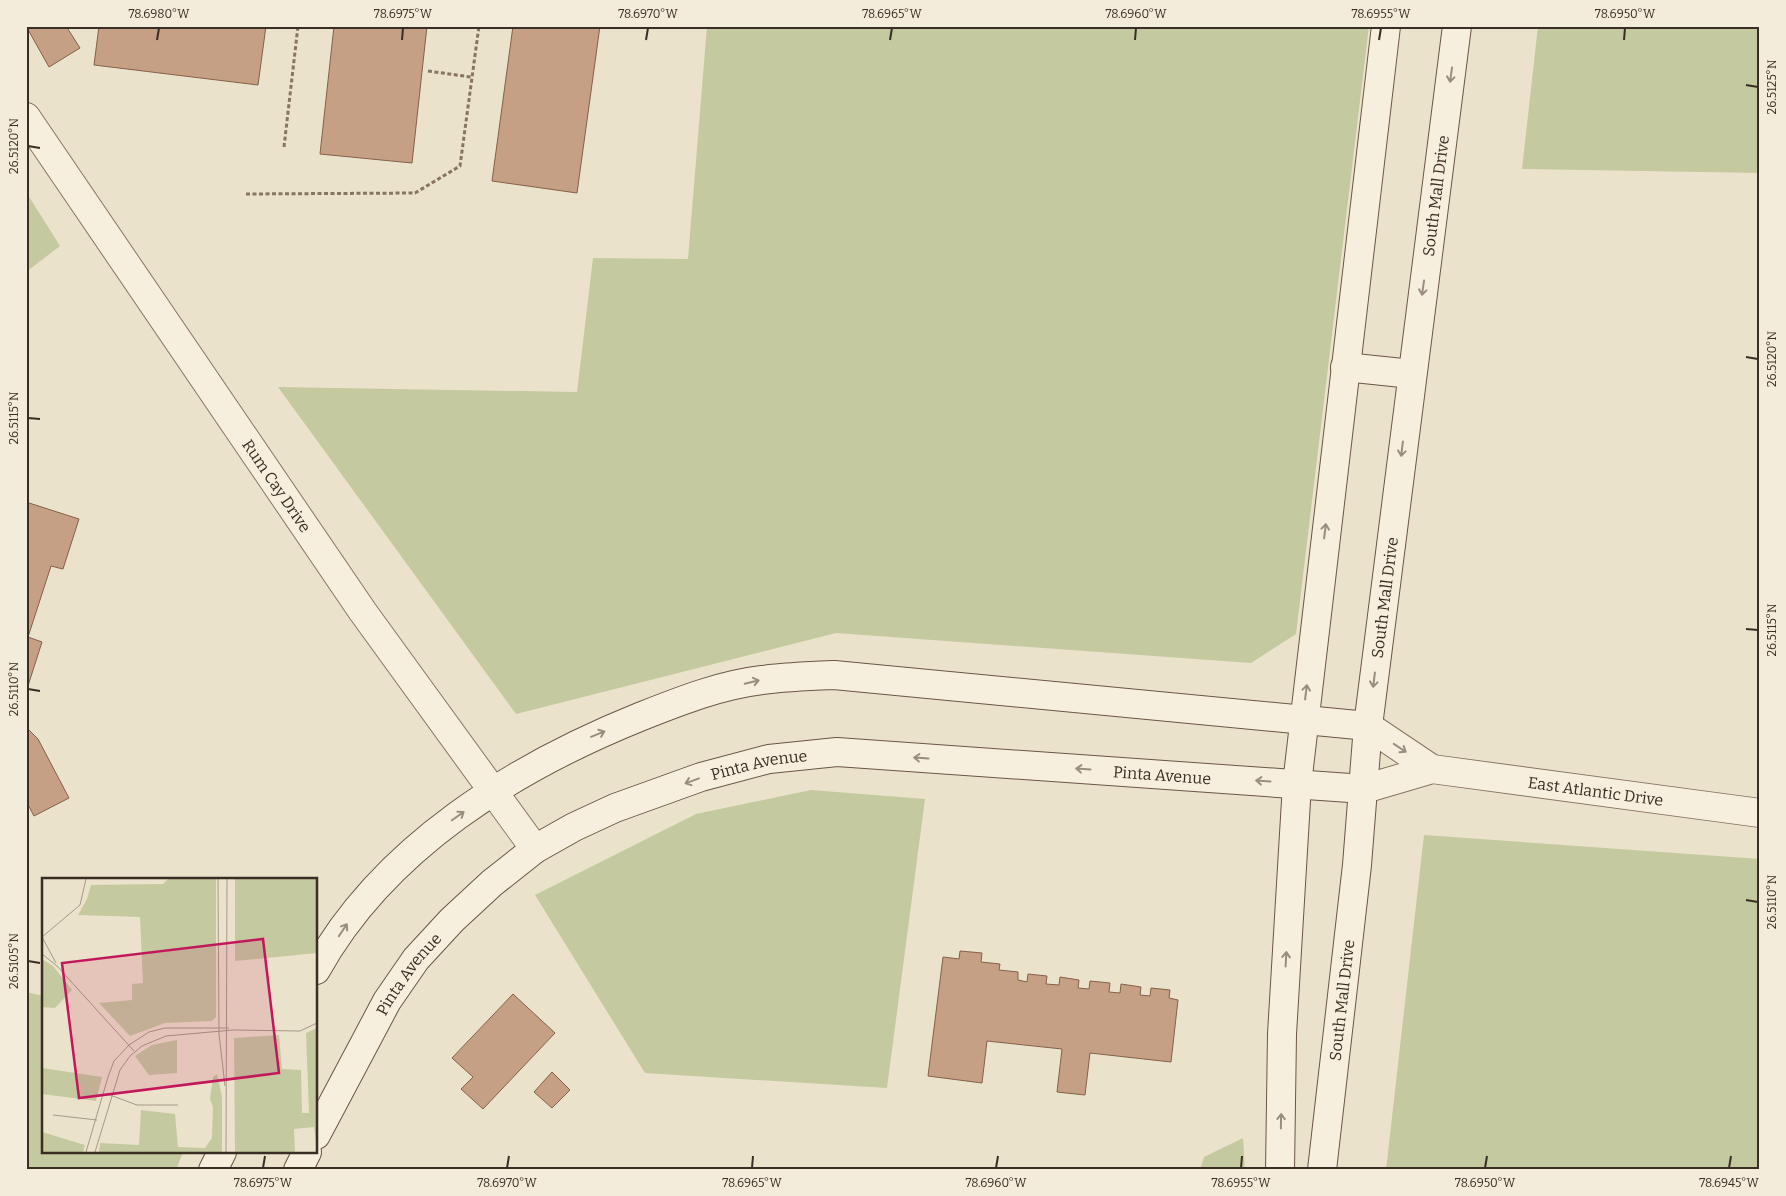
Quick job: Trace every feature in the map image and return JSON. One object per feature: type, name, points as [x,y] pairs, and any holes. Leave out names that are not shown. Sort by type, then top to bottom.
[{"type":"street","points":[[1280,1170],[1282,1034],[1297,784],[1303,718],[1386,26]]},
{"type":"street","name":"South Mall Drive","points":[[1322,1170],[1356,874],[1368,726],[1457,26]]},
{"type":"street","name":"Rum Cay Drive","points":[[26,117],[363,612],[536,849]]},
{"type":"street","points":[[1345,366],[1412,374]]},
{"type":"street","points":[[318,967],[353,915],[395,869],[443,827],[495,791],[540,763],[589,738],[690,697],[760,680],[834,675],[1303,718],[1368,726]]},
{"type":"street","name":"East Atlantic Drive","points":[[1368,726],[1432,769]]},
{"type":"street","name":"Pinta Avenue","points":[[318,1131],[387,1001],[416,959],[472,901],[536,849],[574,826],[615,808],[701,777],[769,759],[837,752],[1364,789]]},
{"type":"street","name":"East Atlantic Drive","points":[[1364,789],[1432,769],[1760,813]]},
{"type":"street","points":[[213,1170],[221,1154]]},
{"type":"street","points":[[298,1170],[306,1154]]},
{"type":"path","points":[[284,147],[298,26]]},
{"type":"path","points":[[246,194],[415,193],[460,166],[479,26]]},
{"type":"path","points":[[428,71],[471,77]]},
{"type":"green space","points":[[707,26],[1369,26],[1296,634],[1251,663],[836,633],[516,714],[278,387],[577,392],[593,258],[688,259]]},
{"type":"green space","points":[[1538,26],[1760,26],[1760,173],[1522,169]]},
{"type":"green space","points":[[26,192],[60,246],[26,272]]},
{"type":"green space","points":[[811,790],[925,799],[887,1088],[645,1073],[535,895],[696,814]]},
{"type":"green space","points":[[1424,835],[1760,859],[1760,1170],[1386,1170]]},
{"type":"green space","points":[[26,992],[42,996],[42,1154],[182,1154],[176,1170],[26,1170]]},
{"type":"green space","points":[[1243,1138],[1245,1170],[1200,1170],[1204,1157]]},
{"type":"building","points":[[26,26],[66,26],[80,48],[49,67]]},
{"type":"building","points":[[99,26],[266,26],[258,85],[94,65]]},
{"type":"building","points":[[334,26],[427,26],[412,163],[320,154]]},
{"type":"building","points":[[513,26],[600,26],[577,193],[492,181]]},
{"type":"building","points":[[26,502],[79,519],[63,569],[51,566],[28,637],[42,642],[26,692]]},
{"type":"building","points":[[26,727],[38,739],[69,798],[34,816],[26,801],[26,745],[28,744],[26,742]]},
{"type":"building","points":[[960,951],[982,953],[981,962],[1000,964],[999,970],[1018,972],[1018,980],[1027,982],[1028,974],[1047,976],[1046,984],[1059,985],[1060,977],[1079,980],[1078,988],[1089,989],[1090,981],[1110,983],[1109,992],[1120,993],[1121,984],[1141,987],[1140,995],[1150,996],[1151,988],[1170,990],[1169,998],[1178,1000],[1171,1062],[1090,1053],[1085,1095],[1057,1092],[1062,1049],[987,1041],[982,1083],[928,1076],[943,957],[959,959]]},
{"type":"building","points":[[513,994],[555,1033],[483,1109],[461,1089],[473,1077],[452,1058]]},
{"type":"building","points":[[552,1072],[570,1090],[552,1108],[534,1092]]}]
